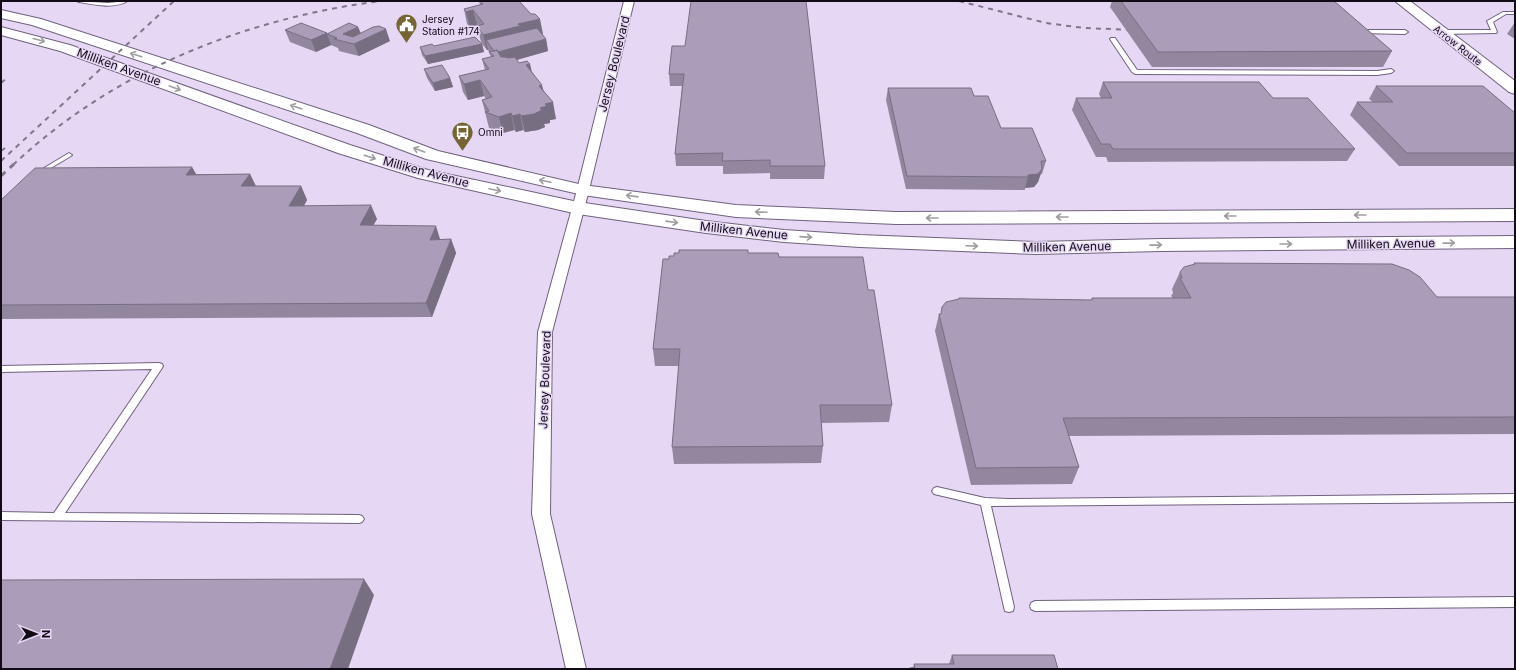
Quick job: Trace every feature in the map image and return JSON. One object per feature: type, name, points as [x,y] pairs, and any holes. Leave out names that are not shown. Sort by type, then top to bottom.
[{"type":"main road","name":"Arrow Route","points":[[1402,1],[1515,89]]},
{"type":"main road","name":"Milliken Avenue","points":[[1,14],[36,22],[363,129],[432,155],[506,173],[581,198],[706,227],[784,236],[933,245],[1036,248],[1161,245],[1515,242]]},
{"type":"main road","name":"Milliken Avenue","points":[[1,31],[65,48],[344,149],[424,174],[581,198],[736,211],[896,218],[1515,215]]},
{"type":"street","name":"Jersey Boulevard","points":[[576,669],[541,514],[545,332],[581,198],[629,1]]},
{"type":"lane","points":[[79,1],[104,5],[126,1]]},
{"type":"lane","points":[[1442,32],[1494,32],[1490,21],[1505,13],[1515,13]]},
{"type":"lane","points":[[1356,27],[1362,32],[1406,32]]},
{"type":"lane","points":[[1113,39],[1135,72],[1377,73],[1391,71]]},
{"type":"lane","points":[[32,178],[69,154]]},
{"type":"lane","points":[[1,369],[159,366],[58,517]]},
{"type":"lane","points":[[937,491],[986,502],[1515,498]]},
{"type":"lane","points":[[986,502],[1009,607]]},
{"type":"lane","points":[[1,516],[359,519]]},
{"type":"lane","points":[[1035,606],[1515,602]]},
{"type":"building","points":[[480,1],[519,1],[531,14],[535,14],[540,19],[518,24],[520,26],[483,35],[477,26],[484,24],[473,10],[466,12],[464,9],[483,4]]},
{"type":"building","points":[[691,1],[806,1],[825,166],[770,166],[770,160],[722,161],[723,153],[675,154],[684,74],[669,74],[672,46],[685,46]]},
{"type":"building","points":[[1121,1],[1334,1],[1392,51],[1158,52]]},
{"type":"building","points":[[301,23],[327,33],[311,40],[285,30]]},
{"type":"building","points":[[349,23],[358,27],[343,34],[353,37],[373,27],[379,26],[386,29],[354,44],[334,39],[337,38],[327,34]]},
{"type":"building","points":[[537,28],[546,39],[498,52],[497,50],[494,51],[486,40]]},
{"type":"building","points":[[475,37],[482,44],[425,56],[420,47],[432,44],[434,46]]},
{"type":"building","points":[[497,50],[501,57],[515,57],[519,63],[527,61],[530,64],[526,65],[542,85],[539,86],[553,102],[545,104],[547,106],[540,108],[542,110],[534,114],[521,116],[520,114],[512,116],[511,113],[499,117],[485,112],[489,111],[482,100],[492,97],[480,80],[464,84],[459,76],[489,69],[482,59],[494,56],[489,52]]},
{"type":"building","points":[[442,65],[450,78],[433,83],[424,69]]},
{"type":"building","points":[[1103,82],[1259,82],[1273,98],[1308,98],[1355,149],[1113,149],[1110,144],[1101,144],[1076,98],[1112,98]]},
{"type":"building","points":[[1376,86],[1483,86],[1515,113],[1515,153],[1407,153],[1357,102],[1393,102]]},
{"type":"building","points":[[888,88],[971,88],[974,96],[988,96],[1001,128],[1032,128],[1046,161],[1041,161],[1042,169],[1038,174],[1028,175],[1028,177],[907,176]]},
{"type":"building","points":[[192,167],[186,175],[250,174],[241,186],[301,186],[289,206],[371,205],[360,225],[436,226],[430,240],[451,239],[426,303],[1,305],[1,200],[35,168]]},
{"type":"building","points":[[679,250],[748,250],[748,253],[778,253],[779,257],[863,257],[868,290],[874,290],[892,405],[820,405],[823,446],[672,447],[680,349],[653,349],[663,259],[669,259],[669,256],[674,256],[674,253],[679,253]]},
{"type":"building","points":[[1194,263],[1392,264],[1409,270],[1420,277],[1437,297],[1515,297],[1515,417],[1063,418],[1079,467],[976,468],[939,314],[941,314],[942,307],[946,302],[959,298],[1092,300],[1092,298],[1191,298],[1180,278],[1182,278],[1180,272],[1184,267],[1195,264]]},
{"type":"building","points":[[364,579],[330,669],[1,669],[1,580]]},
{"type":"building","points":[[952,655],[1054,655],[1058,669],[906,669],[915,667],[914,664],[954,664]]},
{"type":"railway","points":[[1,161],[174,1]]},
{"type":"railway","points":[[13,165],[52,131],[94,102],[138,76],[183,54],[231,36],[279,21],[329,9],[380,1]]},
{"type":"railway","points":[[959,1],[1046,23],[1084,28],[1136,30]]},
{"type":"railway","points":[[1,83],[8,77]]},
{"type":"railway","points":[[1,151],[9,145]]},
{"type":"railway","points":[[1,176],[14,164]]},
{"type":"place","name":"Jersey Station #174","points":[[406,44]]},
{"type":"place","name":"Omni","points":[[463,152]]}]
